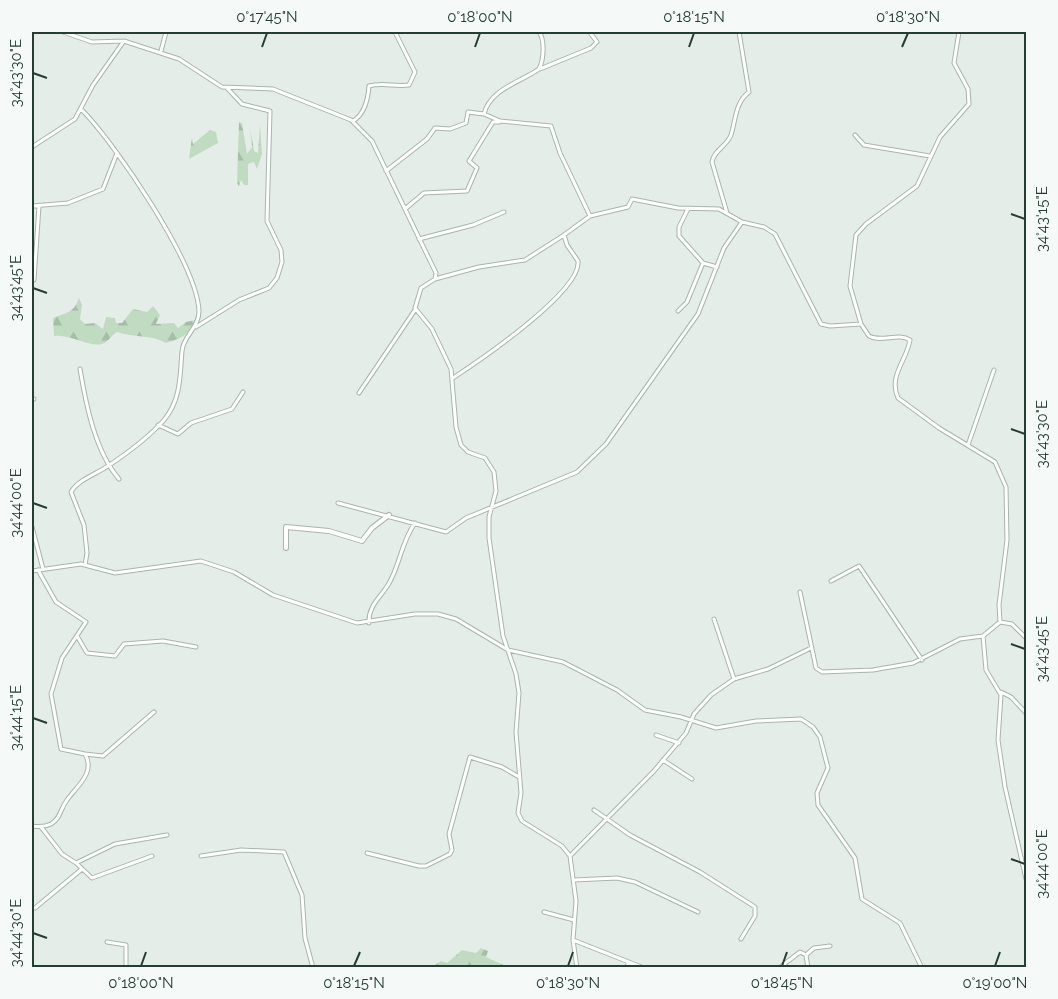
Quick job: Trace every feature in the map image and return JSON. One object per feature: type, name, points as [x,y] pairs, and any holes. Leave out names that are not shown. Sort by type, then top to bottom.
[{"type":"street","points":[[63,32],[92,42],[124,41],[161,51],[227,88],[242,104],[270,111],[267,221],[279,244],[282,262],[277,278],[269,288],[239,300],[194,328]]},
{"type":"street","points":[[161,51],[165,32]]},
{"type":"street","points":[[351,120],[355,121],[362,114],[368,99],[369,86],[381,82],[397,87],[409,85],[415,72],[395,32]]},
{"type":"street","points":[[539,32],[543,40],[542,63],[539,69]]},
{"type":"street","points":[[484,114],[487,106],[501,92],[539,69],[591,48],[597,42],[591,34],[593,32]]},
{"type":"street","points":[[727,213],[712,162],[714,154],[728,140],[740,101],[749,90],[739,32]]},
{"type":"street","points":[[959,32],[954,63],[968,89],[969,104],[940,137],[917,186],[866,224],[856,235],[850,278],[861,324],[869,336],[875,339],[904,336],[910,340],[896,372],[896,395],[904,404],[995,462],[1006,487],[1007,540],[1005,576],[999,605],[1000,622]]},
{"type":"street","points":[[32,147],[71,123],[93,85],[124,41]]},
{"type":"street","points":[[227,88],[244,86],[273,89],[351,120],[372,141],[434,268],[435,279]]},
{"type":"street","points":[[81,109],[117,153],[180,255],[195,288],[199,312],[194,328],[183,343],[179,389],[165,419],[108,466],[77,484],[71,492],[84,525],[87,552],[85,565]]},
{"type":"street","points":[[386,171],[426,139],[435,128],[450,129],[466,123],[468,112],[484,114],[500,121]]},
{"type":"street","points":[[405,209],[424,193],[467,191],[477,168],[469,161],[493,122],[500,121],[551,126],[560,153],[590,216]]},
{"type":"street","points":[[855,135],[864,146],[930,156]]},
{"type":"street","points":[[32,206],[68,203],[103,189],[117,153]]},
{"type":"street","points":[[359,393],[394,346],[406,320],[415,310],[421,288],[435,279],[479,267],[525,260],[590,216],[627,207],[632,199],[688,208],[719,209],[742,222],[764,227],[775,234],[821,324],[830,326],[861,324]]},
{"type":"street","points":[[34,280],[39,206]]},
{"type":"street","points":[[688,208],[678,235],[687,248],[703,263],[717,267]]},
{"type":"street","points":[[419,239],[473,225],[504,212]]},
{"type":"street","points":[[338,503],[389,514],[447,532],[466,518],[491,510],[577,472],[606,444],[698,314],[731,236],[742,222]]},
{"type":"street","points":[[453,378],[527,325],[575,275],[578,261],[567,245],[564,235]]},
{"type":"street","points":[[678,311],[687,302],[703,263]]},
{"type":"street","points":[[415,310],[432,329],[453,378],[456,427],[461,445],[468,452],[485,458],[494,472],[496,491],[491,510],[489,538],[508,650],[516,674],[519,693],[516,732],[521,778],[519,818],[562,846],[570,856],[574,880],[573,940],[577,968]]},
{"type":"street","points":[[80,369],[86,403],[108,466],[119,479]]},
{"type":"street","points":[[968,445],[994,370]]},
{"type":"street","points":[[158,425],[178,434],[191,423],[231,409],[243,392]]},
{"type":"street","points":[[286,548],[286,527],[329,531],[362,541],[372,528],[389,514]]},
{"type":"street","points":[[369,623],[371,608],[390,582],[400,551],[415,523]]},
{"type":"street","points":[[32,527],[44,569]]},
{"type":"street","points":[[32,571],[85,565],[115,573],[195,561],[210,563],[293,602],[357,623],[369,623],[415,614],[438,614],[456,619],[508,650],[563,662],[617,690],[645,710],[716,728],[801,719],[813,727],[820,737],[828,768],[817,793],[818,805],[855,858],[862,899],[900,923],[922,968]]},
{"type":"street","points":[[831,581],[859,566],[922,660]]},
{"type":"street","points":[[38,570],[56,602],[86,621],[56,672],[51,704],[61,749],[103,756],[154,712]]},
{"type":"street","points":[[800,592],[816,668],[822,672],[873,670],[922,660],[960,639],[971,635],[983,636],[1000,622],[1012,624],[1026,638]]},
{"type":"street","points":[[714,619],[734,679]]},
{"type":"street","points":[[77,636],[87,653],[115,656],[124,644],[163,641],[196,647]]},
{"type":"street","points":[[983,636],[986,670],[1000,692],[1011,697],[1026,713]]},
{"type":"street","points":[[570,856],[679,743],[700,705],[711,694],[734,679],[768,669],[811,648]]},
{"type":"street","points":[[1000,692],[998,740],[1005,787],[1026,879]]},
{"type":"street","points":[[656,735],[679,743]]},
{"type":"street","points":[[32,826],[49,825],[60,816],[66,801],[84,780],[88,763],[85,754]]},
{"type":"street","points":[[367,853],[419,866],[426,866],[450,854],[452,850],[449,834],[470,757],[511,770],[521,778]]},
{"type":"street","points":[[663,760],[692,779]]},
{"type":"street","points":[[594,810],[654,849],[700,872],[755,907],[754,916],[741,939]]},
{"type":"street","points":[[40,826],[62,854],[92,878],[152,856]]},
{"type":"street","points":[[76,863],[115,844],[167,835]]},
{"type":"street","points":[[201,856],[241,850],[284,852],[302,895],[305,938],[313,968]]},
{"type":"street","points":[[35,908],[82,869]]},
{"type":"street","points":[[574,880],[617,878],[635,882],[698,912]]},
{"type":"street","points":[[544,912],[574,920]]},
{"type":"street","points":[[573,940],[644,968]]},
{"type":"street","points":[[107,942],[126,945],[126,968]]},
{"type":"street","points":[[806,955],[814,948],[830,946]]},
{"type":"street","points":[[779,968],[798,952],[806,955]]},
{"type":"street","points":[[806,955],[808,968]]},
{"type":"street","points":[[626,968],[629,962]]},
{"type":"green space","points":[[239,122],[242,123],[247,154],[252,147],[250,127],[254,151],[258,153],[260,124],[262,154],[257,169],[254,162],[248,164],[248,185],[244,185],[241,180],[239,186],[237,183]]},
{"type":"green space","points":[[210,130],[216,132],[218,143],[189,159],[192,137],[193,144]]},
{"type":"green space","points":[[79,298],[82,305],[80,319],[85,324],[95,323],[103,329],[106,317],[115,318],[116,323],[122,323],[133,309],[147,312],[153,306],[160,315],[156,324],[174,323],[178,328],[186,322],[195,320],[187,333],[166,343],[154,338],[117,332],[101,344],[54,336],[53,318],[72,310]]},
{"type":"green space","points":[[481,948],[488,951],[486,957],[508,967],[432,967],[441,961],[447,963],[462,950],[476,953]]}]
